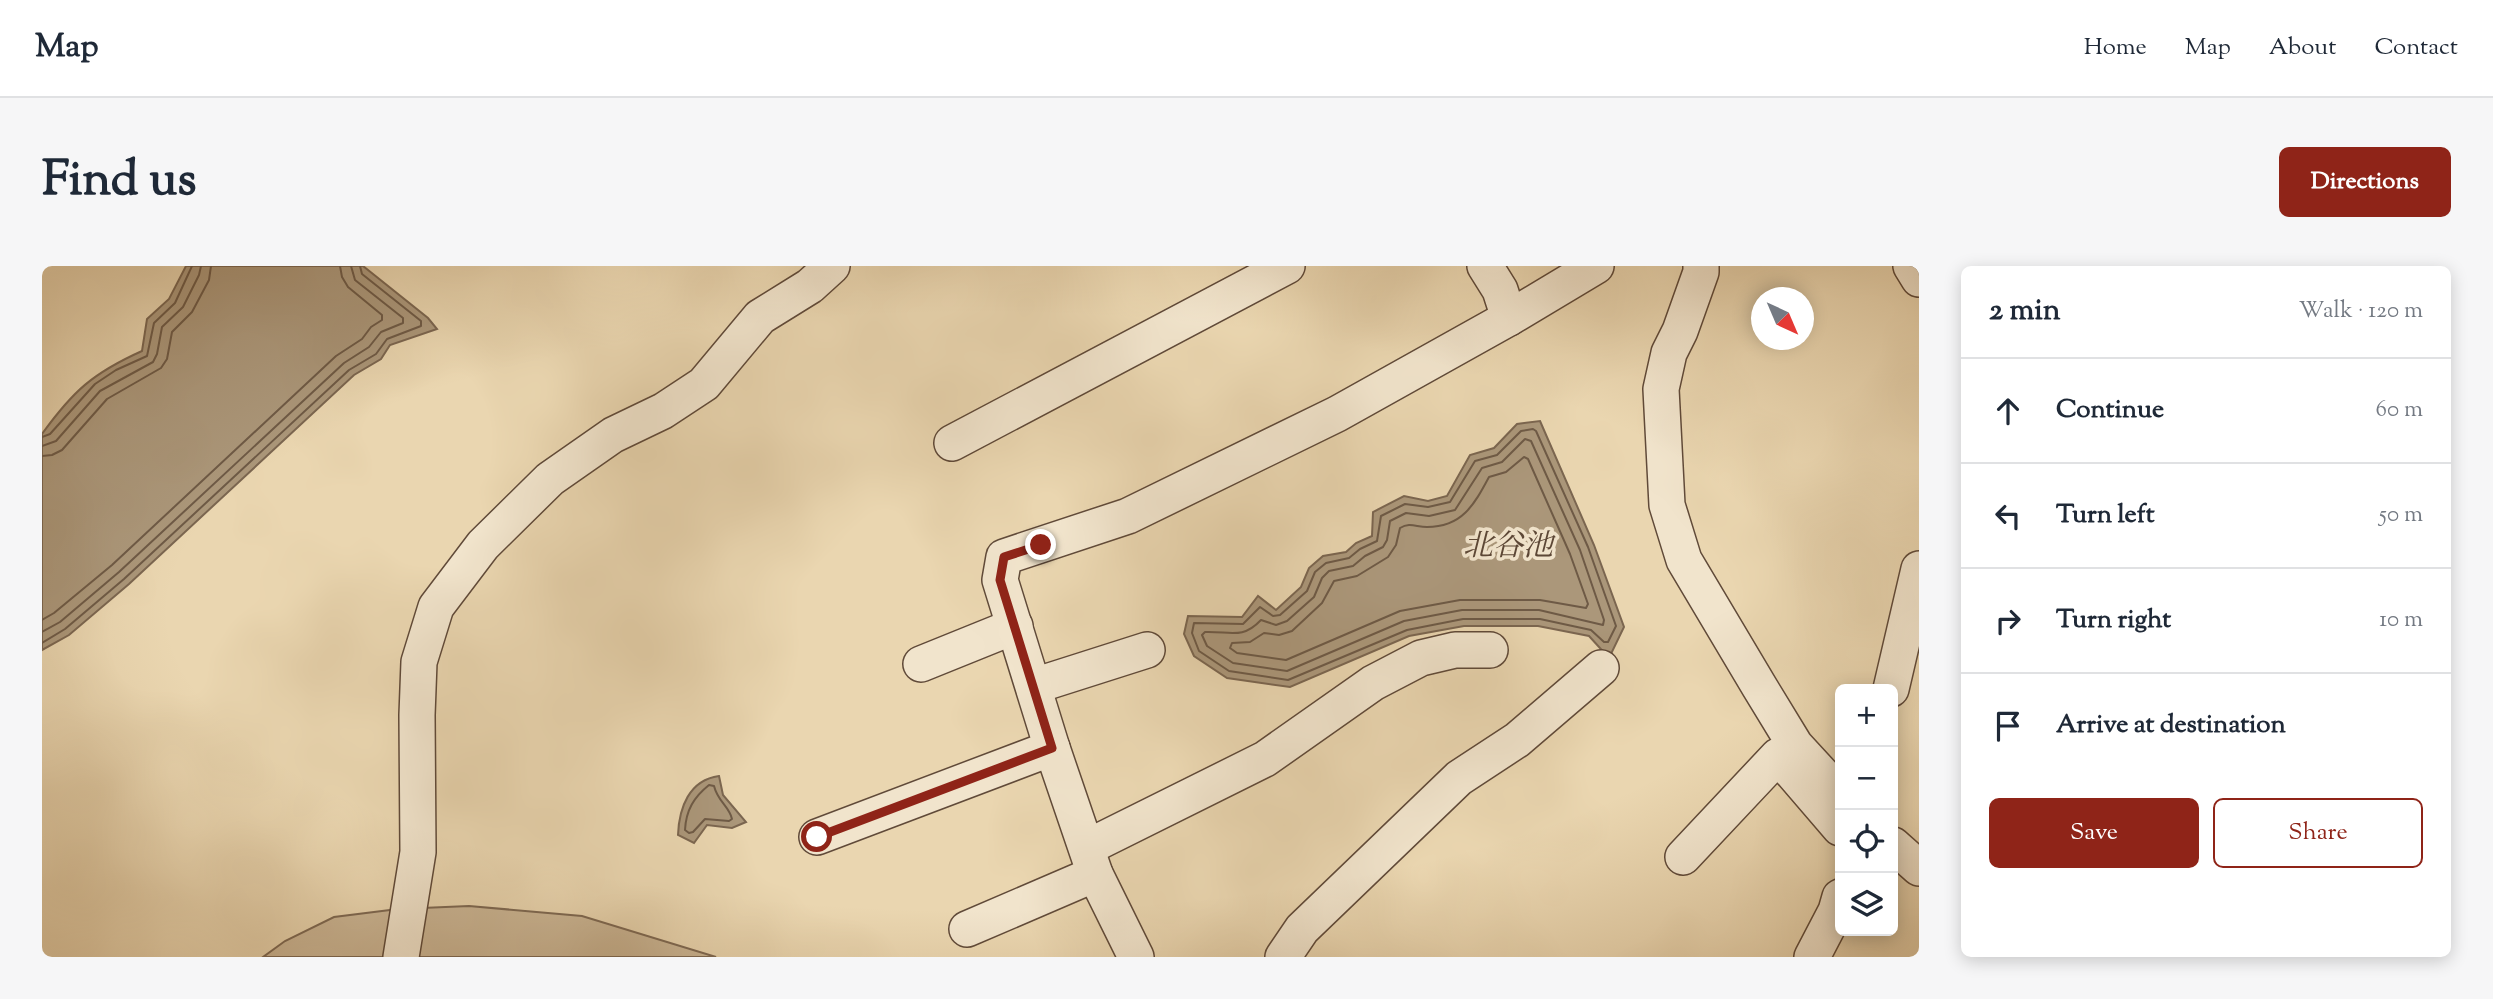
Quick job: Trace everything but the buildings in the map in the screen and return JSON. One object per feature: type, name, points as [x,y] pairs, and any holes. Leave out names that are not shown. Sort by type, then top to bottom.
[{"type":"street","points":[[401,957],[418,852],[419,662],[436,607],[483,545],[550,479],[613,435],[663,411],[704,384],[760,317],[810,286],[832,266]]},
{"type":"street","points":[[952,443],[1267,279],[1287,266]]},
{"type":"street","points":[[1485,266],[1500,290],[1509,318]]},
{"type":"street","points":[[1136,957],[1092,860],[1052,748],[1000,580],[1004,557],[1128,516],[1337,414],[1596,266]]},
{"type":"street","points":[[1701,266],[1680,331],[1669,353],[1661,389],[1668,505],[1684,560],[1795,745],[1835,789]]},
{"type":"street","points":[[1911,266],[1919,279]]},
{"type":"street","points":[[1892,684],[1919,569]]},
{"type":"street","points":[[921,664],[1015,626]]},
{"type":"street","points":[[1034,686],[1147,650]]},
{"type":"street","points":[[967,929],[1265,759],[1373,683],[1420,657],[1455,650],[1489,650]]},
{"type":"street","points":[[1283,957],[1302,929],[1459,778],[1517,740],[1601,668]]},
{"type":"street","points":[[817,837],[1052,748]]},
{"type":"street","points":[[1683,857],[1778,756],[1835,822]]},
{"type":"street","points":[[1898,849],[1919,868]]},
{"type":"street","points":[[1812,957],[1835,913]]},
{"type":"shaded area","points":[[469,906],[582,916],[716,957],[263,957],[285,941],[334,917],[398,909]]},
{"type":"water","points":[[186,266],[363,266],[428,318],[437,329],[390,345],[381,359],[354,375],[129,584],[69,635],[42,650],[42,434],[85,385],[110,367],[142,351],[147,319],[169,299]]},
{"type":"water","name":"北谷池","points":[[1540,421],[1594,545],[1624,627],[1609,658],[1589,636],[1538,626],[1464,626],[1409,636],[1290,687],[1227,678],[1194,656],[1184,634],[1188,616],[1242,617],[1258,596],[1276,610],[1301,587],[1309,568],[1323,556],[1346,552],[1356,543],[1372,536],[1373,512],[1404,496],[1428,501],[1447,496],[1470,455],[1494,448],[1517,424]]},
{"type":"water","points":[[719,776],[723,795],[746,822],[732,828],[707,825],[694,843],[678,835],[681,815],[693,789],[700,783]]},
{"type":"route","points":[[817,837],[1052,748],[1000,580],[1004,557],[1041,545]]}]
